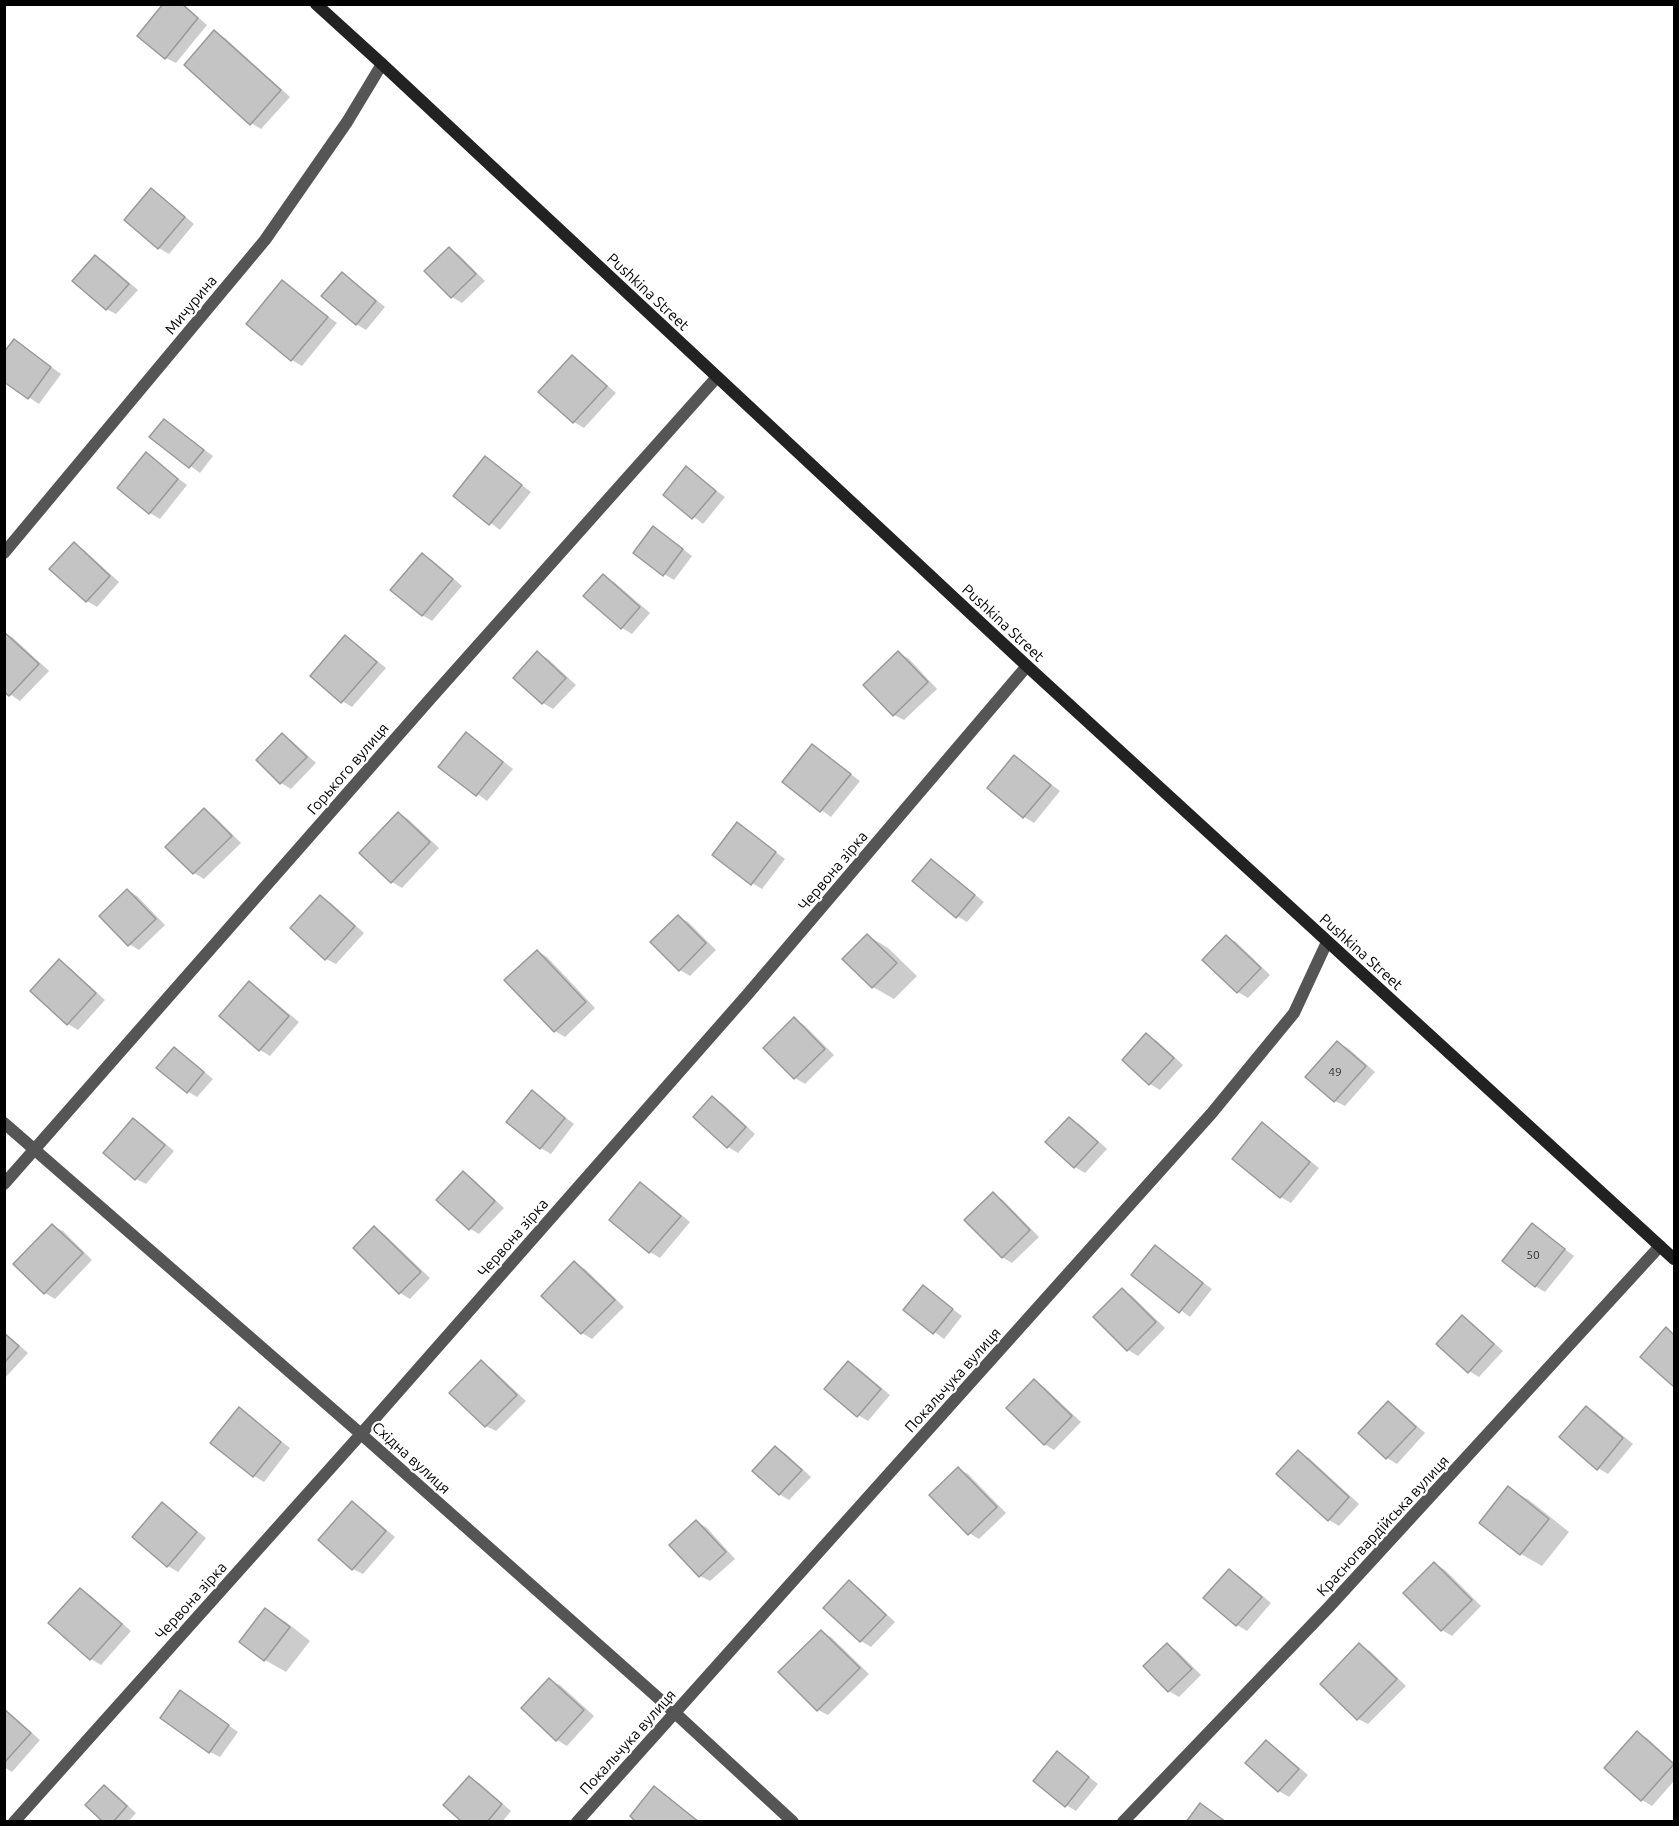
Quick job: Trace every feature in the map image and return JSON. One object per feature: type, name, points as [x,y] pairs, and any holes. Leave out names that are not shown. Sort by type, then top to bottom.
[{"type":"main road","name":"Pushkina Street","points":[[316,4],[1027,666],[1674,1259]]},
{"type":"street","name":"Мичурина","points":[[4,553],[265,240],[346,122],[382,63]]},
{"type":"street","name":"Горького вулиця","points":[[4,1184],[717,376]]},
{"type":"street","name":"Червона зірка","points":[[14,1821],[361,1434],[747,995],[1027,666]]},
{"type":"street","name":"Покальчука вулиця","points":[[577,1821],[1211,1114],[1294,1013],[1327,942]]},
{"type":"street","name":"Східна вулиця","points":[[4,1123],[361,1434],[793,1821]]},
{"type":"street","name":"Красногвардійська вулиця","points":[[1123,1821],[1328,1608],[1660,1246]]},
{"type":"building","points":[[163,4],[182,4],[198,18],[165,59],[137,36]]},
{"type":"building","points":[[214,30],[281,90],[250,125],[184,65]]},
{"type":"building","points":[[151,188],[185,217],[158,249],[124,220]]},
{"type":"building","points":[[449,247],[476,274],[451,298],[424,271]]},
{"type":"building","points":[[95,255],[129,284],[106,310],[72,281]]},
{"type":"building","points":[[342,272],[376,301],[356,325],[321,296]]},
{"type":"building","points":[[282,280],[328,317],[291,361],[246,324]]},
{"type":"building","points":[[14,339],[51,367],[28,399],[4,382],[4,352]]},
{"type":"building","points":[[572,355],[607,386],[573,423],[538,392]]},
{"type":"building","points":[[164,419],[204,450],[189,468],[149,437]]},
{"type":"building","points":[[146,452],[178,479],[149,514],[117,488]]},
{"type":"building","points":[[485,456],[522,485],[489,525],[453,496]]},
{"type":"building","points":[[686,466],[716,491],[692,519],[663,495]]},
{"type":"building","points":[[653,526],[683,549],[663,576],[633,553]]},
{"type":"building","points":[[74,542],[110,576],[86,602],[49,569]]},
{"type":"building","points":[[422,553],[453,579],[422,616],[390,590]]},
{"type":"building","points":[[603,574],[640,607],[621,629],[583,596]]},
{"type":"building","points":[[4,632],[39,664],[9,696],[4,692]]},
{"type":"building","points":[[345,635],[377,662],[341,703],[310,676]]},
{"type":"building","points":[[537,651],[566,678],[542,704],[513,678]]},
{"type":"building","points":[[898,651],[928,682],[893,716],[863,685]]},
{"type":"building","points":[[466,732],[503,762],[476,796],[438,767]]},
{"type":"building","points":[[282,733],[307,757],[280,784],[256,760]]},
{"type":"building","points":[[812,744],[851,774],[820,812],[782,782]]},
{"type":"building","points":[[1014,755],[1051,785],[1023,818],[987,788]]},
{"type":"building","points":[[204,808],[232,836],[193,874],[165,847]]},
{"type":"building","points":[[398,812],[430,842],[391,883],[359,853]]},
{"type":"building","points":[[737,822],[776,852],[751,885],[712,855]]},
{"type":"building","points":[[931,859],[975,895],[956,918],[912,881]]},
{"type":"building","points":[[127,889],[156,919],[128,946],[99,916]]},
{"type":"building","points":[[320,895],[355,926],[325,960],[290,928]]},
{"type":"building","points":[[678,915],[706,943],[679,971],[650,942]]},
{"type":"building","points":[[867,934],[897,963],[872,988],[842,959]]},
{"type":"building","points":[[1226,935],[1261,968],[1237,993],[1202,960]]},
{"type":"building","points":[[537,950],[586,1002],[554,1032],[504,980]]},
{"type":"building","points":[[59,959],[96,993],[67,1025],[30,991]]},
{"type":"building","points":[[249,981],[289,1016],[259,1051],[219,1016]]},
{"type":"building","points":[[794,1017],[825,1049],[794,1079],[763,1048]]},
{"type":"building","points":[[1146,1033],[1174,1058],[1149,1085],[1122,1060]]},
{"type":"building","points":[[1337,1041],[1366,1066],[1334,1102],[1305,1077]]},
{"type":"building","points":[[174,1047],[204,1072],[187,1093],[156,1068]]},
{"type":"building","points":[[532,1090],[565,1118],[540,1149],[506,1122]]},
{"type":"building","points":[[712,1096],[746,1127],[727,1148],[693,1117]]},
{"type":"building","points":[[1069,1117],[1098,1142],[1074,1168],[1045,1142]]},
{"type":"building","points":[[133,1118],[165,1145],[135,1180],[103,1153]]},
{"type":"building","points":[[1262,1122],[1310,1162],[1280,1198],[1232,1159]]},
{"type":"building","points":[[463,1171],[495,1201],[469,1230],[436,1200]]},
{"type":"building","points":[[640,1182],[681,1216],[649,1253],[609,1220]]},
{"type":"building","points":[[993,1192],[1030,1230],[1002,1258],[964,1220]]},
{"type":"building","points":[[1532,1223],[1565,1249],[1535,1287],[1502,1261]]},
{"type":"building","points":[[52,1224],[83,1253],[44,1294],[13,1264]]},
{"type":"building","points":[[374,1226],[421,1272],[399,1294],[353,1248]]},
{"type":"building","points":[[1155,1245],[1203,1283],[1179,1313],[1131,1275]]},
{"type":"building","points":[[574,1261],[615,1300],[581,1334],[541,1296]]},
{"type":"building","points":[[923,1285],[953,1309],[933,1334],[903,1310]]},
{"type":"building","points":[[1122,1288],[1156,1322],[1127,1351],[1093,1317]]},
{"type":"building","points":[[1462,1315],[1494,1344],[1468,1373],[1436,1344]]},
{"type":"building","points":[[1666,1327],[1674,1335],[1674,1387],[1640,1357]]},
{"type":"building","points":[[4,1333],[19,1346],[4,1363]]},
{"type":"building","points":[[481,1360],[517,1395],[485,1427],[449,1393]]},
{"type":"building","points":[[848,1361],[881,1389],[857,1417],[824,1389]]},
{"type":"building","points":[[1034,1379],[1072,1416],[1044,1445],[1006,1408]]},
{"type":"building","points":[[1388,1401],[1416,1427],[1386,1459],[1358,1433]]},
{"type":"building","points":[[1586,1406],[1623,1438],[1597,1470],[1559,1437]]},
{"type":"building","points":[[239,1407],[281,1442],[253,1477],[210,1443]]},
{"type":"building","points":[[775,1446],[802,1470],[779,1495],[752,1471]]},
{"type":"building","points":[[1298,1450],[1349,1497],[1328,1521],[1276,1474]]},
{"type":"building","points":[[958,1467],[997,1507],[968,1535],[929,1495]]},
{"type":"building","points":[[1508,1486],[1549,1519],[1520,1555],[1479,1523]]},
{"type":"building","points":[[352,1501],[386,1531],[352,1570],[318,1540]]},
{"type":"building","points":[[162,1502],[197,1532],[167,1567],[132,1537]]},
{"type":"building","points":[[696,1520],[726,1552],[699,1577],[669,1545]]},
{"type":"building","points":[[1434,1562],[1472,1600],[1441,1631],[1403,1593]]},
{"type":"building","points":[[1229,1569],[1262,1597],[1236,1626],[1203,1598]]},
{"type":"building","points":[[849,1580],[886,1615],[860,1642],[823,1608]]},
{"type":"building","points":[[80,1588],[122,1624],[90,1660],[48,1623]]},
{"type":"building","points":[[265,1608],[290,1627],[264,1661],[239,1642]]},
{"type":"building","points":[[821,1630],[860,1668],[817,1711],[778,1672]]},
{"type":"building","points":[[1167,1643],[1192,1669],[1168,1692],[1143,1666]]},
{"type":"building","points":[[1359,1643],[1397,1679],[1357,1720],[1320,1684]]},
{"type":"building","points":[[549,1678],[584,1710],[556,1741],[521,1708]]},
{"type":"building","points":[[180,1690],[229,1725],[209,1753],[160,1718]]},
{"type":"building","points":[[4,1709],[31,1733],[4,1763]]},
{"type":"building","points":[[1637,1731],[1674,1764],[1641,1801],[1604,1768]]},
{"type":"building","points":[[1266,1740],[1299,1769],[1278,1792],[1245,1763]]},
{"type":"building","points":[[1057,1751],[1089,1777],[1065,1807],[1033,1781]]},
{"type":"building","points":[[469,1776],[502,1804],[487,1822],[462,1822],[443,1805]]},
{"type":"building","points":[[104,1785],[127,1806],[113,1822],[103,1822],[85,1805]]},
{"type":"building","points":[[654,1786],[699,1822],[636,1822],[630,1816]]},
{"type":"building","points":[[1200,1803],[1226,1822],[1186,1822]]}]
